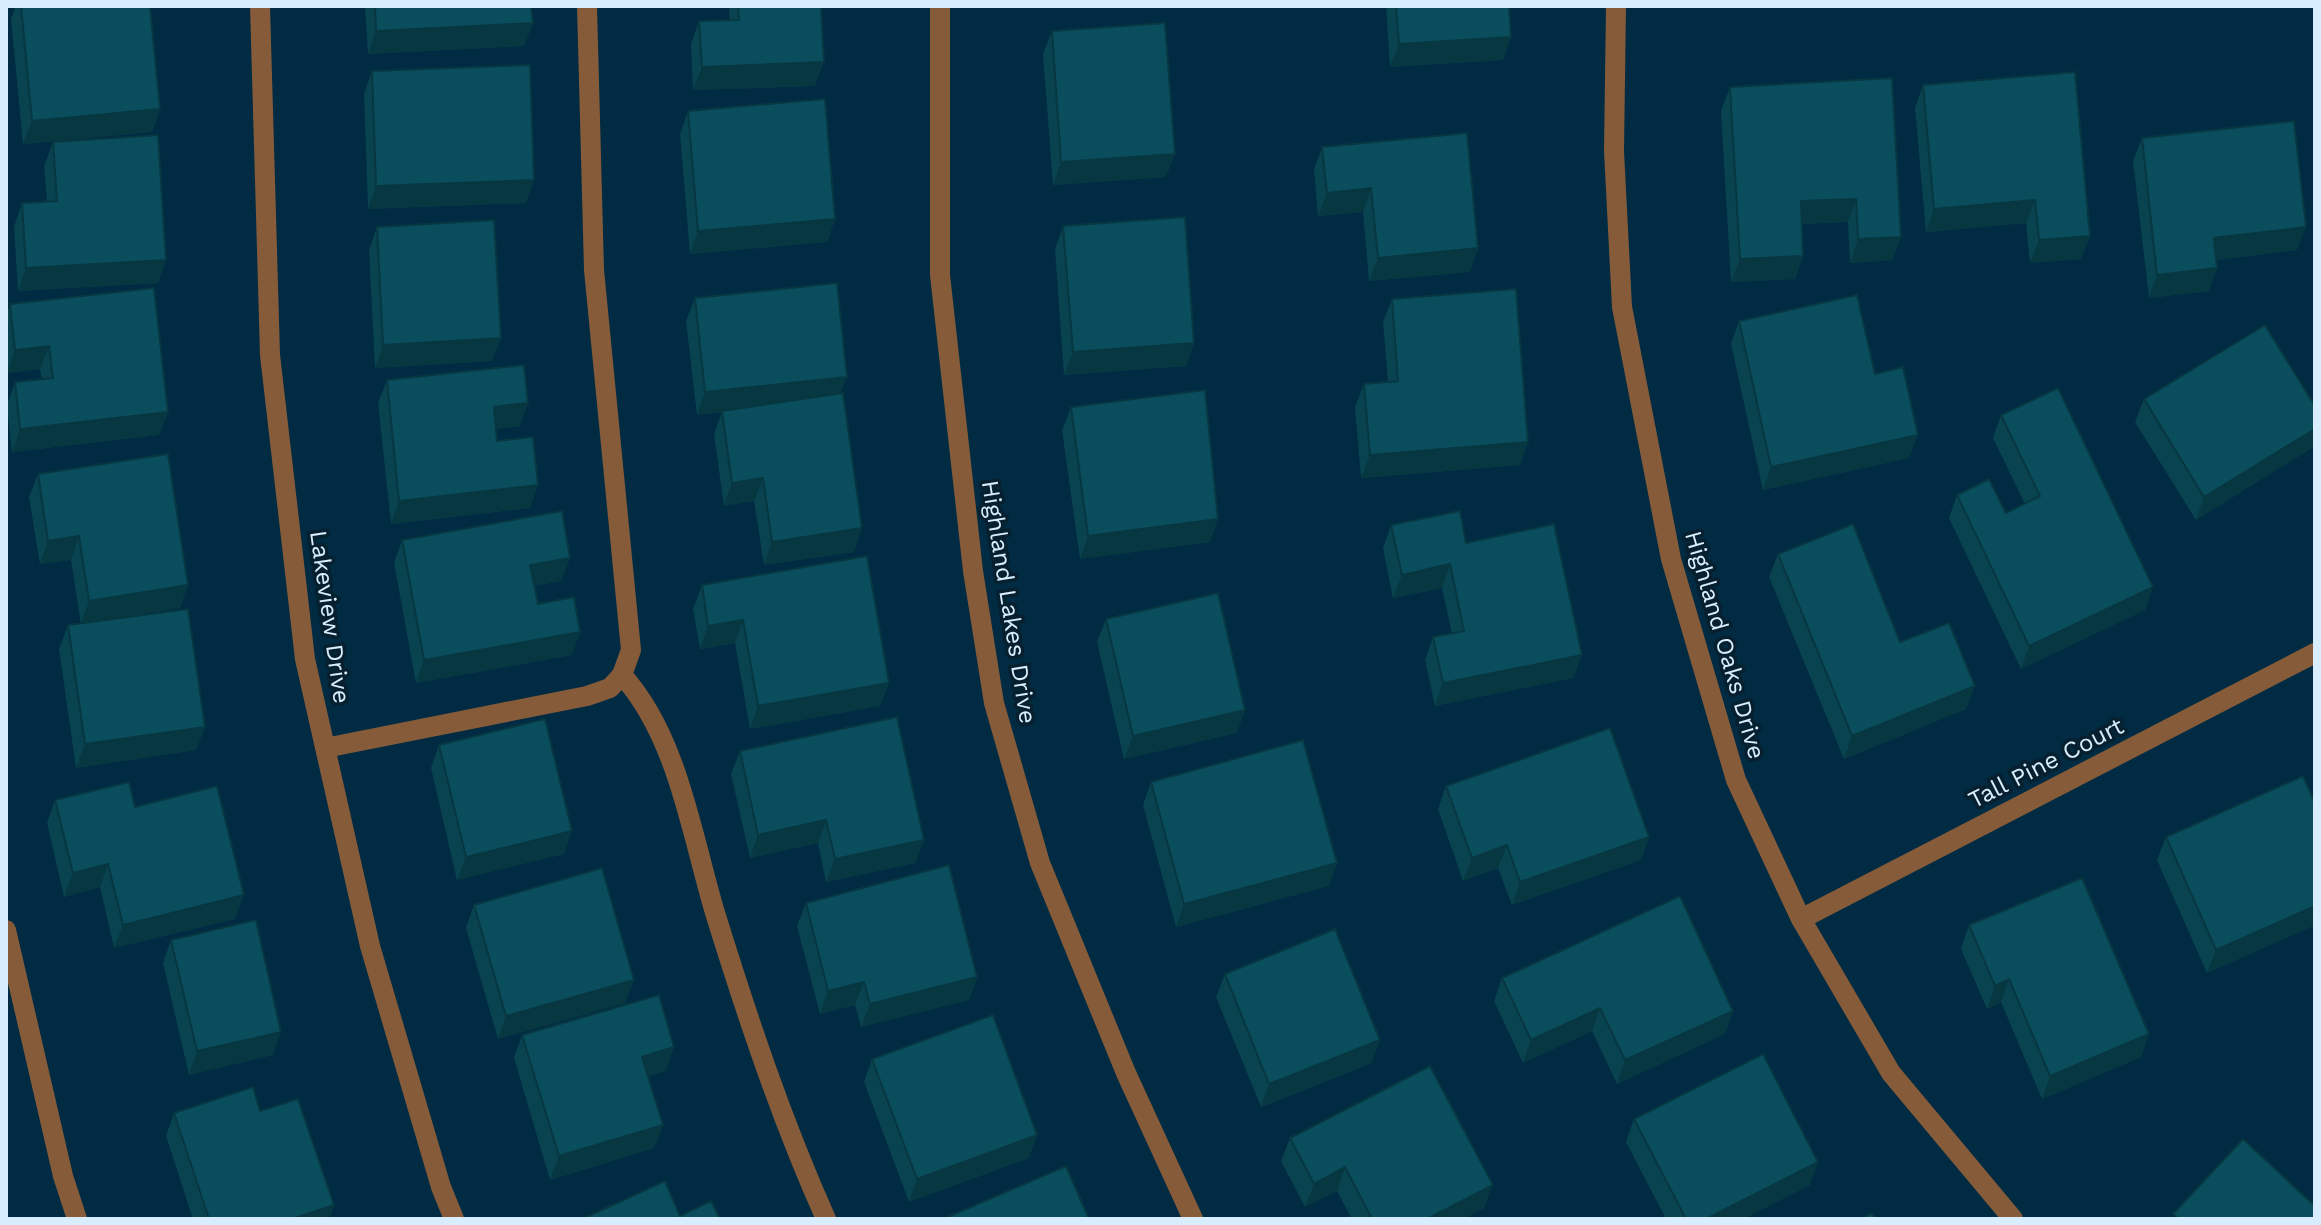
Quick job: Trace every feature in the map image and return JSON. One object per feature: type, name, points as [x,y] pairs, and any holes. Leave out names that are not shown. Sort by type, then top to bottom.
[{"type":"street","name":"Lakeview Drive","points":[[260,6],[270,355],[305,659],[370,946],[441,1187],[454,1219]]},
{"type":"street","points":[[325,748],[587,696],[610,688],[622,675],[631,650],[595,284],[587,6]]},
{"type":"street","name":"Highland Lakes Drive","points":[[940,6],[940,275],[973,571],[994,703],[1040,863],[1126,1073],[1193,1219]]},
{"type":"street","name":"Highland Oaks Drive","points":[[1616,6],[1614,151],[1622,307],[1671,559],[1736,780],[1801,919],[1891,1073],[2013,1219]]},
{"type":"street","name":"Tall Pine Court","points":[[1801,919],[2315,653]]},
{"type":"street","points":[[622,675],[647,710],[673,769],[754,1037],[826,1219]]},
{"type":"street","points":[[6,930],[63,1176],[77,1219]]},
{"type":"building","points":[[21,6],[150,6],[160,109],[32,121]]},
{"type":"building","points":[[375,6],[531,6],[533,23],[376,31]]},
{"type":"building","points":[[738,6],[821,6],[824,62],[702,67],[699,21],[739,20]]},
{"type":"building","points":[[1396,6],[1509,6],[1511,37],[1399,44]]},
{"type":"building","points":[[1165,23],[1175,154],[1061,162],[1052,31]]},
{"type":"building","points":[[530,65],[534,180],[376,186],[372,71]]},
{"type":"building","points":[[2075,72],[2090,236],[2039,240],[2035,200],[1934,209],[1923,85]]},
{"type":"building","points":[[1892,78],[1901,237],[1858,239],[1856,199],[1801,201],[1803,256],[1740,259],[1730,87]]},
{"type":"building","points":[[825,99],[835,219],[698,231],[688,111]]},
{"type":"building","points":[[2294,121],[2306,227],[2214,238],[2217,268],[2157,275],[2142,138]]},
{"type":"building","points":[[1467,133],[1478,248],[1378,258],[1371,188],[1327,193],[1322,147]]},
{"type":"building","points":[[158,135],[166,260],[26,268],[22,203],[57,201],[53,142]]},
{"type":"building","points":[[1185,217],[1194,343],[1073,352],[1063,226]]},
{"type":"building","points":[[494,220],[501,338],[383,345],[377,227]]},
{"type":"building","points":[[837,283],[847,377],[705,392],[695,298]]},
{"type":"building","points":[[154,288],[168,412],[20,429],[15,382],[53,378],[49,346],[15,350],[10,304]]},
{"type":"building","points":[[1516,289],[1528,442],[1370,455],[1364,384],[1398,381],[1392,299]]},
{"type":"building","points":[[1857,295],[1875,374],[1903,367],[1918,435],[1771,467],[1739,321]]},
{"type":"building","points":[[2265,325],[2315,406],[2315,429],[2204,497],[2144,399]]},
{"type":"building","points":[[524,365],[528,403],[494,407],[497,441],[533,437],[538,485],[399,501],[387,380]]},
{"type":"building","points":[[2058,388],[2153,587],[2029,646],[1957,495],[1989,479],[2006,513],[2040,496],[2001,415]]},
{"type":"building","points":[[1205,390],[1218,519],[1088,536],[1071,407]]},
{"type":"building","points":[[843,393],[862,528],[772,542],[763,478],[732,483],[722,411]]},
{"type":"building","points":[[168,454],[188,585],[89,601],[79,536],[48,541],[38,474]]},
{"type":"building","points":[[562,511],[570,558],[530,565],[538,604],[574,597],[580,632],[424,660],[402,540]]},
{"type":"building","points":[[1460,511],[1466,543],[1554,524],[1582,655],[1443,683],[1433,637],[1464,631],[1450,564],[1402,575],[1391,525]]},
{"type":"building","points":[[1853,524],[1900,642],[1949,623],[1975,686],[1852,736],[1778,554]]},
{"type":"building","points":[[867,556],[889,683],[758,706],[743,620],[708,626],[702,585]]},
{"type":"building","points":[[1218,593],[1245,710],[1133,736],[1106,619]]},
{"type":"building","points":[[188,609],[205,727],[85,744],[68,625]]},
{"type":"building","points":[[897,717],[924,840],[835,859],[826,820],[758,835],[740,751]]},
{"type":"building","points":[[545,719],[572,831],[466,857],[439,745]]},
{"type":"building","points":[[1610,728],[1649,837],[1520,882],[1507,845],[1472,858],[1446,786]]},
{"type":"building","points":[[1303,740],[1337,863],[1184,904],[1151,782]]},
{"type":"building","points":[[2303,776],[2315,803],[2315,906],[2216,950],[2166,837]]},
{"type":"building","points":[[129,782],[135,807],[217,786],[244,895],[123,925],[108,864],[73,873],[55,800]]},
{"type":"building","points":[[949,865],[977,977],[870,1004],[864,982],[828,991],[806,903]]},
{"type":"building","points":[[602,868],[634,980],[506,1016],[474,905]]},
{"type":"building","points":[[2082,878],[2149,1034],[2050,1076],[2009,979],[1995,986],[1969,925]]},
{"type":"building","points":[[1680,896],[1733,1011],[1625,1060],[1600,1008],[1531,1040],[1502,978]]},
{"type":"building","points":[[256,920],[281,1032],[197,1051],[171,940]]},
{"type":"building","points":[[1335,929],[1380,1040],[1269,1084],[1225,974]]},
{"type":"building","points":[[659,995],[674,1047],[642,1057],[663,1125],[559,1156],[522,1035]]},
{"type":"building","points":[[993,1015],[1037,1135],[917,1179],[872,1059]]},
{"type":"building","points":[[1763,1054],[1818,1162],[1706,1219],[1686,1219],[1634,1119]]},
{"type":"building","points":[[1430,1066],[1493,1185],[1427,1219],[1372,1219],[1345,1167],[1314,1184],[1290,1138]]},
{"type":"building","points":[[253,1087],[260,1111],[298,1099],[334,1205],[292,1219],[209,1219],[174,1113]]},
{"type":"building","points":[[2243,1139],[2315,1206],[2315,1219],[2179,1219],[2173,1214]]},
{"type":"building","points":[[1066,1166],[1089,1219],[943,1219]]},
{"type":"building","points":[[665,1181],[680,1216],[711,1201],[720,1219],[582,1219]]}]
